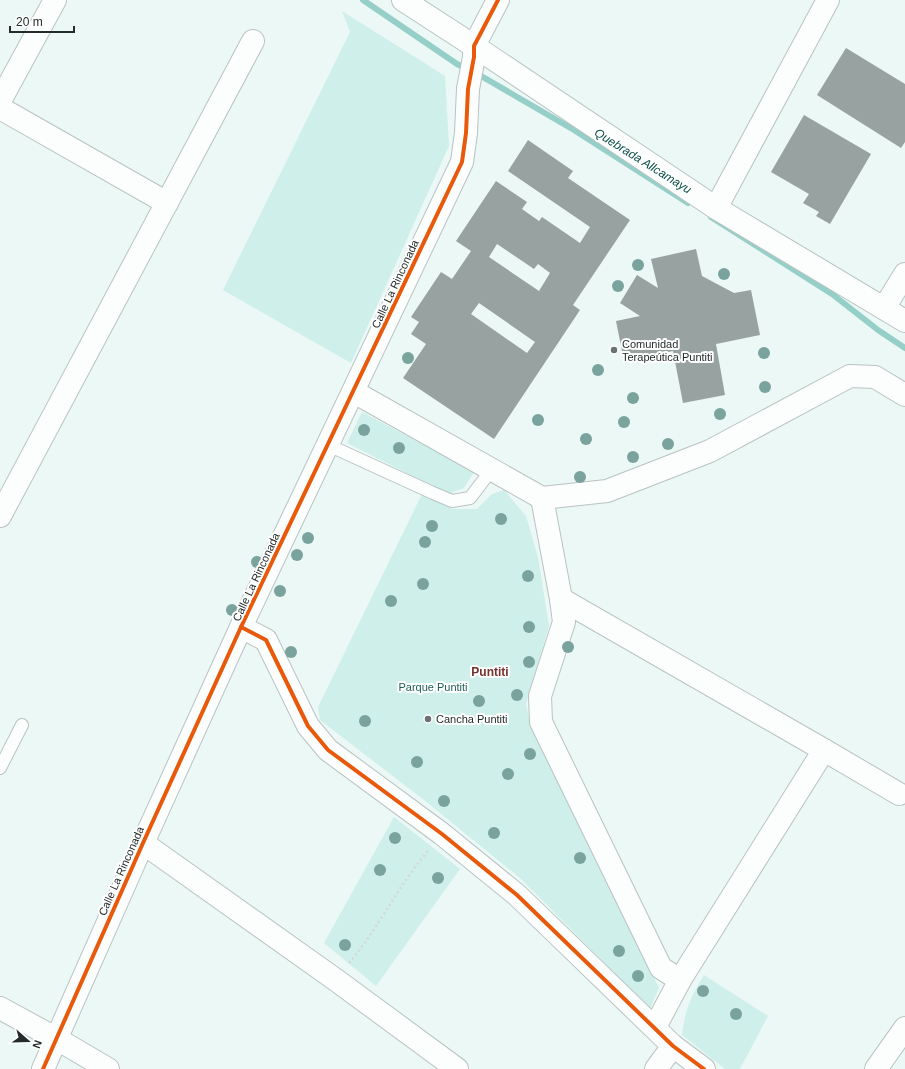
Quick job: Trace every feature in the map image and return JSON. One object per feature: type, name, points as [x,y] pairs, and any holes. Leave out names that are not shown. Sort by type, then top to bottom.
[{"type":"street","points":[[0,101],[55,0]]},
{"type":"street","points":[[403,0],[474,51],[716,208],[905,321]]},
{"type":"street","name":"Calle La Rinconada","points":[[43,1069],[143,843],[242,627],[462,162],[466,133],[468,89],[474,51],[498,0]]},
{"type":"street","points":[[716,208],[828,0]]},
{"type":"street","points":[[0,516],[253,41]]},
{"type":"street","points":[[0,108],[167,203]]},
{"type":"street","points":[[884,308],[905,274]]},
{"type":"street","points":[[354,392],[542,498],[607,490],[710,452],[850,376],[875,377],[905,395]]},
{"type":"street","points":[[542,498],[564,622],[540,696],[541,722],[661,968],[680,980]]},
{"type":"street","points":[[561,599],[898,794]]},
{"type":"street","points":[[242,627],[266,640],[308,726],[328,750],[442,834],[517,895],[674,1046],[704,1069]]},
{"type":"street","points":[[655,1027],[680,980],[824,750]]},
{"type":"street","points":[[143,843],[336,980],[457,1069]]},
{"type":"street","points":[[0,1008],[108,1069]]},
{"type":"street","points":[[876,1069],[905,1028]]},
{"type":"street","points":[[656,1069],[674,1046]]},
{"type":"lane","points":[[328,445],[433,494],[452,501],[470,498],[492,469]]},
{"type":"lane","points":[[0,768],[22,725]]},
{"type":"path","points":[[336,980],[361,950],[414,867],[442,834]]},
{"type":"green space","points":[[342,11],[445,76],[449,146],[351,363],[223,290],[350,32]]},
{"type":"green space","points":[[362,412],[474,472],[464,488],[448,494],[347,443]]},
{"type":"green space","name":"Parque Puntiti","points":[[504,490],[526,516],[538,557],[549,626],[526,704],[532,730],[659,988],[650,1009],[520,878],[424,800],[320,720],[318,707],[422,494],[452,509],[477,509],[492,494]]},
{"type":"green space","points":[[394,817],[460,869],[376,986],[324,943]]},
{"type":"green space","points":[[704,975],[768,1016],[740,1069],[725,1069],[682,1035],[689,1004]]},
{"type":"building","points":[[846,48],[905,84],[905,142],[901,148],[817,95]]},
{"type":"building","points":[[804,115],[871,154],[830,224],[816,216],[819,212],[803,203],[809,194],[771,172]]},
{"type":"building","points":[[528,140],[573,171],[568,178],[630,220],[573,305],[580,310],[494,439],[403,378],[426,344],[411,334],[419,322],[411,317],[441,272],[452,279],[471,251],[456,241],[496,181],[527,202],[522,209],[539,221],[542,217],[580,243],[590,227],[508,171]],"holes":[[[497,244],[534,269],[538,264],[550,273],[539,291],[489,257]],[[479,303],[535,342],[527,353],[471,314]]]},
{"type":"building","points":[[696,249],[702,276],[734,293],[751,290],[760,335],[716,344],[725,395],[683,403],[673,351],[624,361],[616,321],[640,316],[620,303],[637,275],[658,288],[651,259]]},
{"type":"waterway","name":"Quebrada Allcamayu","points":[[363,0],[457,64],[467,69]]},
{"type":"waterway","name":"Quebrada Allcamayu","points":[[476,73],[574,130],[688,203]]},
{"type":"waterway","name":"Quebrada Allcamayu","points":[[711,217],[832,294],[878,330],[905,348]]},
{"type":"cycle path","points":[[43,1069],[241,627],[462,162],[466,133],[468,89],[474,57],[474,46],[498,0]]},
{"type":"cycle path","points":[[241,627],[266,640],[308,726],[328,750],[442,834],[517,895],[673,1046],[704,1069]]},
{"type":"place","name":"Comunidad Terapeútica Puntiti","points":[[614,350]]},
{"type":"place","name":"Cancha Puntiti","points":[[428,719]]},
{"type":"district","name":"Puntiti","points":[[490,672]]}]
